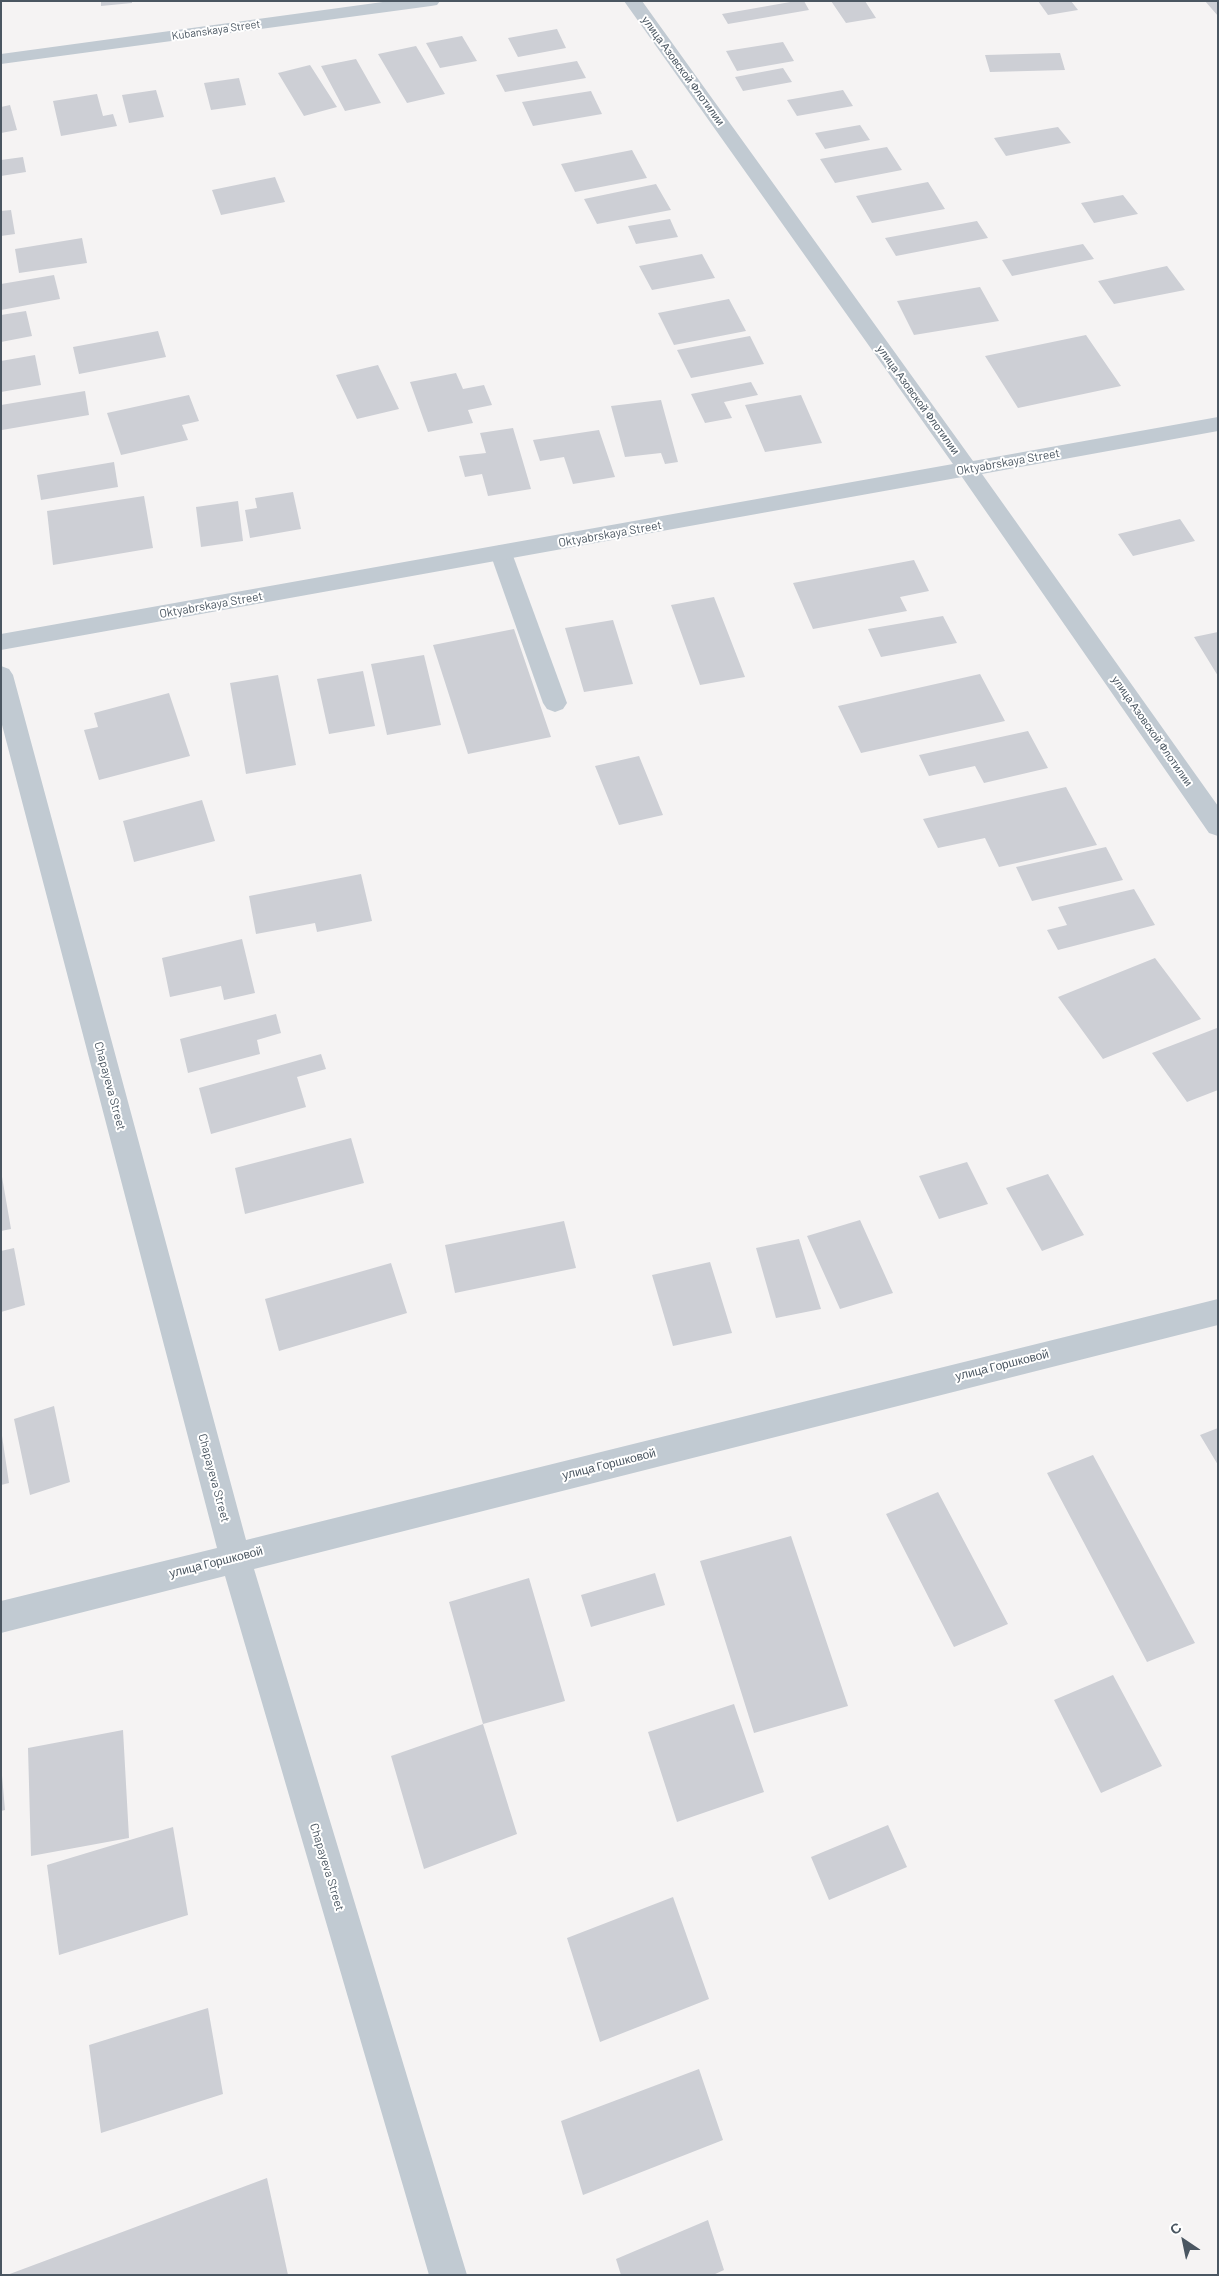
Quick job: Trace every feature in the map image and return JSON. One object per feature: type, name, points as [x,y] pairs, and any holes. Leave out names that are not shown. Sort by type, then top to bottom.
[{"type":"street","name":"Kubanskaya Street","points":[[1,59],[431,1]]},
{"type":"street","name":"улица Азовской Флотилии","points":[[633,1],[968,470],[1218,826]]},
{"type":"street","name":"Oktyabrskaya Street","points":[[1,642],[1218,424]]},
{"type":"street","points":[[501,553],[555,703]]},
{"type":"street","name":"Chapayeva Street","points":[[1,675],[235,1557],[448,2275]]},
{"type":"street","name":"улица Горшковой","points":[[1,1617],[1218,1312]]},
{"type":"building","points":[[101,1],[132,1],[132,3],[101,6]]},
{"type":"building","points":[[804,1],[809,10],[728,24],[722,14]]},
{"type":"building","points":[[831,1],[865,1],[876,18],[846,23]]},
{"type":"building","points":[[1038,1],[1071,1],[1078,10],[1048,15]]},
{"type":"building","points":[[1205,1],[1218,1],[1218,16]]},
{"type":"building","points":[[557,29],[566,48],[518,57],[508,38]]},
{"type":"building","points":[[462,36],[477,61],[440,68],[426,43]]},
{"type":"building","points":[[783,42],[794,61],[737,71],[726,51]]},
{"type":"building","points":[[416,46],[445,94],[407,103],[378,54]]},
{"type":"building","points":[[1060,53],[1065,70],[990,72],[985,55]]},
{"type":"building","points":[[356,59],[381,103],[345,111],[321,66]]},
{"type":"building","points":[[577,61],[586,78],[505,92],[496,75]]},
{"type":"building","points":[[310,65],[337,107],[304,116],[278,73]]},
{"type":"building","points":[[783,68],[792,82],[743,91],[735,77]]},
{"type":"building","points":[[239,78],[246,105],[211,110],[204,83]]},
{"type":"building","points":[[156,90],[164,117],[129,123],[122,95]]},
{"type":"building","points":[[843,90],[853,106],[797,116],[787,100]]},
{"type":"building","points":[[591,91],[602,114],[533,126],[522,102]]},
{"type":"building","points":[[97,94],[103,116],[113,114],[117,126],[61,136],[53,101]]},
{"type":"building","points":[[10,105],[17,130],[1,133],[1,107]]},
{"type":"building","points":[[860,125],[870,140],[825,149],[815,133]]},
{"type":"building","points":[[1058,127],[1071,143],[1006,156],[994,138]]},
{"type":"building","points":[[887,147],[902,170],[835,183],[820,159]]},
{"type":"building","points":[[632,150],[647,178],[575,192],[561,164]]},
{"type":"building","points":[[23,157],[26,172],[1,176],[1,160]]},
{"type":"building","points":[[275,177],[285,202],[221,215],[212,190]]},
{"type":"building","points":[[928,182],[945,209],[872,223],[856,196]]},
{"type":"building","points":[[656,184],[671,210],[597,224],[584,199]]},
{"type":"building","points":[[1123,195],[1138,214],[1094,223],[1081,203]]},
{"type":"building","points":[[11,210],[15,234],[1,236],[1,211]]},
{"type":"building","points":[[670,219],[678,237],[636,244],[628,226]]},
{"type":"building","points":[[977,221],[988,238],[896,256],[885,238]]},
{"type":"building","points":[[82,238],[87,263],[19,273],[15,249]]},
{"type":"building","points":[[1083,244],[1094,259],[1012,276],[1002,260]]},
{"type":"building","points":[[702,254],[715,278],[652,290],[639,266]]},
{"type":"building","points":[[1167,266],[1185,290],[1114,304],[1098,281]]},
{"type":"building","points":[[54,275],[60,299],[1,310],[1,284]]},
{"type":"building","points":[[980,287],[999,321],[914,335],[897,301]]},
{"type":"building","points":[[729,299],[746,331],[674,345],[658,313]]},
{"type":"building","points":[[26,311],[32,336],[1,342],[1,315]]},
{"type":"building","points":[[158,331],[166,357],[79,374],[73,347]]},
{"type":"building","points":[[1086,335],[1121,386],[1018,408],[985,356]]},
{"type":"building","points":[[750,336],[764,364],[691,378],[677,350]]},
{"type":"building","points":[[35,355],[41,385],[1,392],[1,361]]},
{"type":"building","points":[[378,365],[399,409],[357,419],[336,375]]},
{"type":"building","points":[[456,373],[463,389],[484,385],[492,405],[468,410],[473,423],[428,432],[410,382]]},
{"type":"building","points":[[751,382],[758,395],[724,402],[732,418],[705,423],[691,394]]},
{"type":"building","points":[[85,391],[89,415],[2,430],[1,405]]},
{"type":"building","points":[[189,395],[199,421],[182,425],[188,440],[121,455],[107,413]]},
{"type":"building","points":[[801,395],[822,443],[765,452],[745,405]]},
{"type":"building","points":[[661,400],[678,462],[665,464],[661,453],[625,457],[611,406]]},
{"type":"building","points":[[513,428],[531,489],[488,496],[482,474],[465,477],[459,456],[486,453],[480,433]]},
{"type":"building","points":[[599,430],[615,477],[573,484],[564,457],[540,461],[533,440]]},
{"type":"building","points":[[114,462],[118,487],[41,500],[37,475]]},
{"type":"building","points":[[293,492],[301,529],[250,538],[245,510],[257,508],[255,498]]},
{"type":"building","points":[[144,496],[153,548],[53,565],[47,511]]},
{"type":"building","points":[[238,501],[243,541],[201,547],[196,507]]},
{"type":"building","points":[[1180,519],[1195,541],[1133,556],[1118,534]]},
{"type":"building","points":[[914,560],[929,591],[900,597],[907,611],[813,629],[793,583]]},
{"type":"building","points":[[714,597],[745,677],[700,685],[671,605]]},
{"type":"building","points":[[943,616],[957,643],[881,657],[868,629]]},
{"type":"building","points":[[613,620],[633,684],[584,692],[565,628]]},
{"type":"building","points":[[514,629],[551,737],[468,754],[433,645]]},
{"type":"building","points":[[1218,632],[1218,676],[1194,637]]},
{"type":"building","points":[[424,655],[441,725],[387,735],[371,664]]},
{"type":"building","points":[[363,671],[375,726],[329,734],[317,679]]},
{"type":"building","points":[[980,674],[1005,721],[861,753],[838,706]]},
{"type":"building","points":[[278,675],[296,765],[246,774],[230,683]]},
{"type":"building","points":[[169,693],[190,756],[99,780],[84,730],[98,727],[94,713]]},
{"type":"building","points":[[1028,731],[1048,768],[984,783],[975,766],[929,776],[919,755]]},
{"type":"building","points":[[639,756],[663,815],[619,825],[595,766]]},
{"type":"building","points":[[1066,787],[1097,845],[999,867],[985,838],[938,848],[923,819]]},
{"type":"building","points":[[202,800],[215,841],[134,862],[123,821]]},
{"type":"building","points":[[1106,847],[1123,880],[1032,901],[1016,867]]},
{"type":"building","points":[[361,874],[372,921],[317,932],[315,923],[256,934],[249,896]]},
{"type":"building","points":[[1134,889],[1155,925],[1058,950],[1047,930],[1067,925],[1058,907]]},
{"type":"building","points":[[242,939],[255,993],[224,1000],[221,986],[170,997],[162,958]]},
{"type":"building","points":[[1155,958],[1201,1019],[1103,1059],[1058,997]]},
{"type":"building","points":[[276,1014],[281,1033],[257,1040],[260,1054],[188,1073],[180,1039]]},
{"type":"building","points":[[1217,1028],[1218,1090],[1187,1102],[1152,1053]]},
{"type":"building","points":[[321,1054],[326,1069],[297,1077],[306,1107],[211,1134],[199,1088]]},
{"type":"building","points":[[351,1138],[364,1183],[245,1214],[235,1168]]},
{"type":"building","points":[[967,1162],[988,1204],[939,1219],[919,1176]]},
{"type":"building","points":[[1,1171],[11,1229],[1,1231]]},
{"type":"building","points":[[1048,1174],[1084,1235],[1042,1251],[1006,1188]]},
{"type":"building","points":[[860,1220],[893,1293],[840,1309],[807,1236]]},
{"type":"building","points":[[564,1221],[576,1268],[455,1293],[445,1245]]},
{"type":"building","points":[[799,1239],[821,1309],[776,1318],[756,1248]]},
{"type":"building","points":[[14,1248],[25,1305],[1,1312],[1,1251]]},
{"type":"building","points":[[710,1262],[732,1333],[673,1346],[652,1275]]},
{"type":"building","points":[[391,1263],[407,1313],[279,1351],[265,1299]]},
{"type":"building","points":[[54,1406],[70,1482],[30,1495],[14,1419]]},
{"type":"building","points":[[1218,1428],[1218,1465],[1200,1435]]},
{"type":"building","points":[[1,1429],[9,1483],[1,1485]]},
{"type":"building","points":[[1093,1455],[1195,1643],[1147,1662],[1047,1473]]},
{"type":"building","points":[[938,1492],[1008,1624],[954,1647],[886,1514]]},
{"type":"building","points":[[791,1536],[848,1706],[754,1733],[700,1561]]},
{"type":"building","points":[[655,1573],[665,1605],[591,1627],[581,1595]]},
{"type":"building","points":[[529,1578],[565,1701],[483,1724],[449,1602]]},
{"type":"building","points":[[1113,1675],[1162,1766],[1101,1793],[1054,1700]]},
{"type":"building","points":[[734,1704],[764,1792],[677,1822],[648,1732]]},
{"type":"building","points":[[483,1724],[517,1834],[424,1869],[391,1756]]},
{"type":"building","points":[[123,1730],[129,1838],[31,1856],[28,1748]]},
{"type":"building","points":[[1,1764],[5,1810],[1,1811]]},
{"type":"building","points":[[888,1825],[907,1867],[829,1900],[811,1857]]},
{"type":"building","points":[[173,1827],[188,1915],[59,1955],[47,1865]]},
{"type":"building","points":[[673,1897],[709,1999],[600,2042],[567,1938]]},
{"type":"building","points":[[208,2008],[223,2094],[101,2133],[89,2045]]},
{"type":"building","points":[[699,2069],[723,2140],[583,2195],[561,2121]]},
{"type":"building","points":[[267,2178],[288,2275],[7,2275]]},
{"type":"building","points":[[708,2220],[724,2270],[713,2275],[621,2275],[616,2259]]}]
